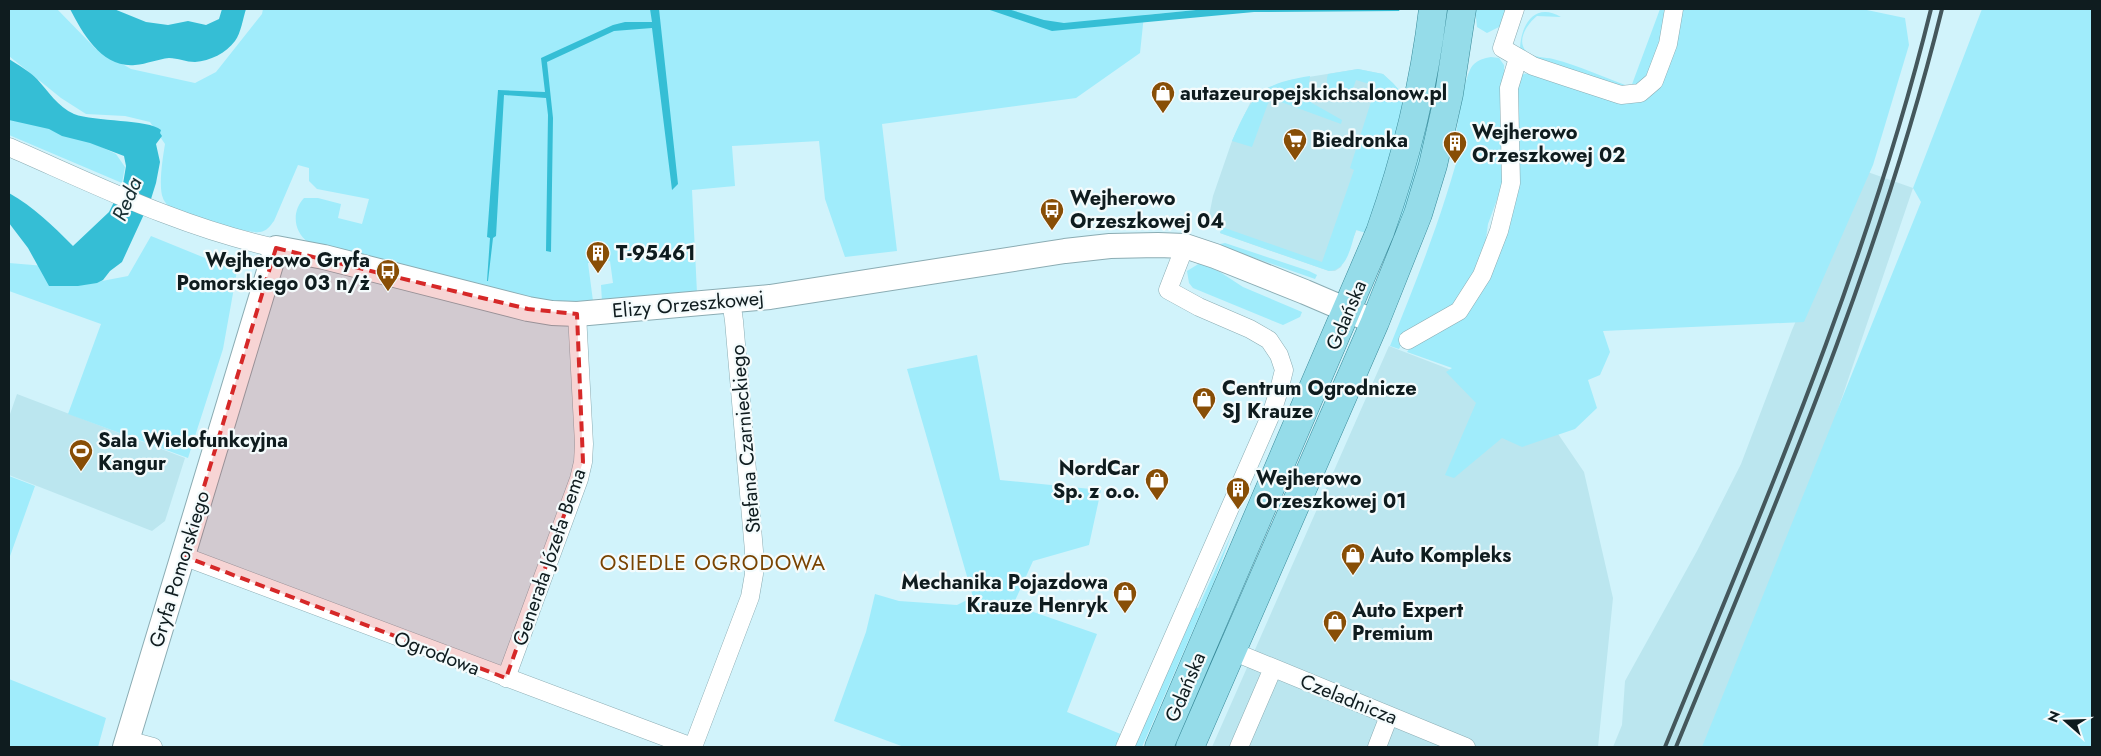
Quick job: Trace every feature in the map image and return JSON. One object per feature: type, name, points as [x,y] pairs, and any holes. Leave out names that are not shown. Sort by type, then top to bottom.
[{"type":"main road","name":"Gdańska","points":[[1159,747],[1380,232],[1404,162],[1420,96],[1433,9]]},
{"type":"main road","name":"Gdańska","points":[[1190,747],[1375,322],[1415,222],[1433,165],[1449,94],[1461,16]]},
{"type":"street","points":[[1515,9],[1502,48],[1533,66],[1621,95],[1640,93],[1654,81],[1668,44],[1674,9]]},
{"type":"street","points":[[1408,340],[1460,311],[1482,275],[1496,240],[1511,183],[1509,88],[1518,58]]},
{"type":"street","name":"Elizy Orzeszkowej","points":[[9,147],[118,195],[205,229],[276,248],[324,258],[528,309],[552,313],[577,314],[779,295],[1110,246],[1185,246],[1215,256],[1375,322]]},
{"type":"street","points":[[1125,747],[1272,412],[1280,390],[1284,370],[1279,355],[1269,340],[1168,290],[1185,246]]},
{"type":"street","name":"Gryfa Pomorskiego","points":[[126,743],[276,248]]},
{"type":"street","name":"Stefana Czarnieckiego","points":[[692,747],[750,597],[754,574],[751,513],[731,300]]},
{"type":"street","name":"Generała Józefa Bema","points":[[506,678],[579,479],[583,462],[584,444],[577,314]]},
{"type":"street","name":"Ogrodowa","points":[[183,556],[692,747]]},
{"type":"street","name":"Czeladnicza","points":[[1232,651],[1466,747]]},
{"type":"street","points":[[1239,747],[1273,668]]},
{"type":"street","points":[[1377,747],[1389,716]]},
{"type":"street","points":[[126,743],[153,747]]},
{"type":"highlighted area","points":[[276,248],[528,309],[577,314],[583,462],[506,678],[183,556]]},
{"type":"shaded area","points":[[9,9],[57,9],[96,49],[131,69],[195,83],[216,72],[262,14],[263,9],[1207,9],[1144,15],[1140,53],[1076,98],[882,124],[897,251],[845,257],[825,199],[819,141],[732,146],[735,186],[692,190],[697,293],[602,302],[601,285],[613,283],[610,261],[588,263],[593,301],[544,302],[308,242],[300,233],[296,222],[297,209],[304,198],[318,198],[341,204],[338,218],[362,224],[369,199],[317,189],[309,181],[309,168],[298,165],[274,221],[268,228],[260,232],[228,227],[176,210],[163,199],[161,179],[165,144],[150,122],[125,116],[86,114],[61,98],[9,56]]},
{"type":"shaded area","points":[[1444,9],[1451,9],[1449,33],[1418,180],[1391,245],[1386,242]]},
{"type":"shaded area","points":[[1475,9],[1509,9],[1503,25],[1487,33],[1477,27]]},
{"type":"shaded area","points":[[1660,9],[1672,9],[1655,70],[1631,91],[1562,72],[1520,51],[1523,33],[1530,19],[1536,14],[1543,12],[1551,13],[1561,17],[1537,16],[1524,32],[1522,43],[1527,52],[1573,65],[1631,87]]},
{"type":"shaded area","points":[[1678,9],[1862,9],[1905,18],[1909,45],[1873,165],[1804,322],[1603,331],[1610,352],[1600,375],[1588,380],[1597,408],[1575,429],[1522,447],[1502,438],[1454,478],[1445,475],[1476,403],[1446,372],[1452,368],[1407,352],[1417,338],[1457,321],[1513,211],[1514,86],[1522,74],[1535,73],[1642,96]]},
{"type":"shaded area","points":[[1982,9],[2092,9],[2092,747],[1702,747],[1921,202],[1913,188]]},
{"type":"shaded area","points":[[1491,57],[1499,58],[1504,65],[1505,178],[1488,224],[1484,253],[1463,299],[1406,335],[1399,349],[1390,346],[1421,269],[1456,164],[1463,137],[1456,133],[1467,78],[1475,63]]},
{"type":"shaded area","points":[[1358,69],[1383,74],[1400,91],[1357,229],[1341,267],[1335,271],[1329,271],[1220,233],[1222,227],[1208,221],[1213,196],[1232,141],[1251,101],[1260,92],[1269,87],[1290,80]]},
{"type":"shaded area","points":[[1358,69],[1383,74],[1393,83],[1400,91],[1405,112],[1369,234],[1356,230],[1345,262],[1335,270],[1329,271],[1220,233],[1222,227],[1322,262],[1354,170],[1350,168],[1376,86],[1356,80],[1348,103],[1339,99],[1331,92],[1327,79],[1328,74]]},
{"type":"shaded area","points":[[1310,76],[1308,91],[1312,103],[1342,120],[1341,124],[1270,98],[1252,147],[1232,141],[1245,113],[1259,94],[1279,83]]},
{"type":"shaded area","points":[[9,103],[116,154],[125,167],[122,183],[9,135]]},
{"type":"shaded area","points":[[1862,170],[1913,188],[1831,430],[1706,747],[1613,747],[1622,725],[1625,681],[1697,551],[1741,464],[1792,330]]},
{"type":"shaded area","points":[[151,236],[237,271],[223,349],[188,458],[68,414],[101,324],[9,291],[9,263],[45,266],[81,285],[128,276]]},
{"type":"shaded area","points":[[1225,243],[1317,275],[1315,279],[1223,247],[1220,244]]},
{"type":"shaded area","points":[[1200,263],[1220,272],[1243,287],[1302,312],[1300,317],[1283,325],[1193,288],[1189,283],[1187,271]]},
{"type":"shaded area","points":[[1389,346],[1537,403],[1584,472],[1613,598],[1598,747],[1212,747]]},
{"type":"shaded area","points":[[977,355],[1000,480],[1101,490],[1089,545],[1033,561],[1013,605],[1097,634],[1067,712],[1123,735],[1194,608],[1198,608],[1232,533],[1213,584],[1142,747],[904,747],[834,721],[866,632],[875,594],[899,601],[957,605],[973,597],[907,369]]},
{"type":"shaded area","points":[[17,394],[185,458],[165,521],[152,531],[9,475],[9,417]]},
{"type":"shaded area","points":[[9,476],[35,486],[9,559]]},
{"type":"shaded area","points":[[9,679],[106,718],[98,747],[9,747]]},
{"type":"water","points":[[70,9],[114,9],[146,22],[168,25],[188,21],[206,25],[219,19],[222,9],[246,9],[237,38],[217,56],[195,62],[169,58],[135,65],[113,61],[103,55],[81,29]]},
{"type":"water","points":[[650,9],[659,9],[678,184],[672,190],[652,28],[614,31],[547,62],[553,118],[551,252],[546,251],[548,115],[546,98],[504,95],[496,236],[493,238],[487,281],[490,238],[487,237],[498,90],[545,92],[541,58],[613,25],[625,22],[652,22]]},
{"type":"water","points":[[987,9],[1008,9],[1044,20],[1064,23],[1206,9],[1400,9],[1399,11],[1254,12],[1052,31]]},
{"type":"water","name":"Reda","points":[[9,59],[34,76],[58,103],[74,114],[83,117],[145,124],[161,130],[162,136],[156,144],[160,162],[151,199],[122,262],[110,271],[103,280],[97,283],[78,286],[49,286],[28,248],[9,223],[9,193],[35,210],[73,246],[109,212],[122,186],[125,186],[123,184],[126,166],[124,156],[90,143],[62,136],[49,129],[9,120]]},
{"type":"railway","points":[[1665,747],[1812,383],[1877,198],[1906,104],[1931,9]]},
{"type":"railway","points":[[1676,747],[1823,383],[1888,198],[1917,104],[1942,9]]},
{"type":"place","name":"autazeuropejskichsalonow.pl","points":[[1163,114]]},
{"type":"place","name":"Biedronka","points":[[1295,161]]},
{"type":"place","name":"Wejherowo Orzeszkowej 02","points":[[1455,164]]},
{"type":"place","name":"Wejherowo Orzeszkowej 04","points":[[1052,231]]},
{"type":"place","name":"T-95461","points":[[598,274]]},
{"type":"place","name":"Wejherowo Gryfa Pomorskiego 03 n/ż","points":[[388,292]]},
{"type":"place","name":"Centrum Ogrodnicze SJ Krauze","points":[[1204,420]]},
{"type":"place","name":"Sala Wielofunkcyjna Kangur","points":[[81,472]]},
{"type":"place","name":"NordCar Sp. z o.o.","points":[[1157,501]]},
{"type":"place","name":"Wejherowo Orzeszkowej 01","points":[[1238,510]]},
{"type":"place","name":"Auto Kompleks","points":[[1353,576]]},
{"type":"place","name":"Mechanika Pojazdowa Krauze Henryk","points":[[1125,614]]},
{"type":"place","name":"Auto Expert Premium","points":[[1335,643]]},
{"type":"district","name":"OSIEDLE OGRODOWA","points":[[713,563]]}]
